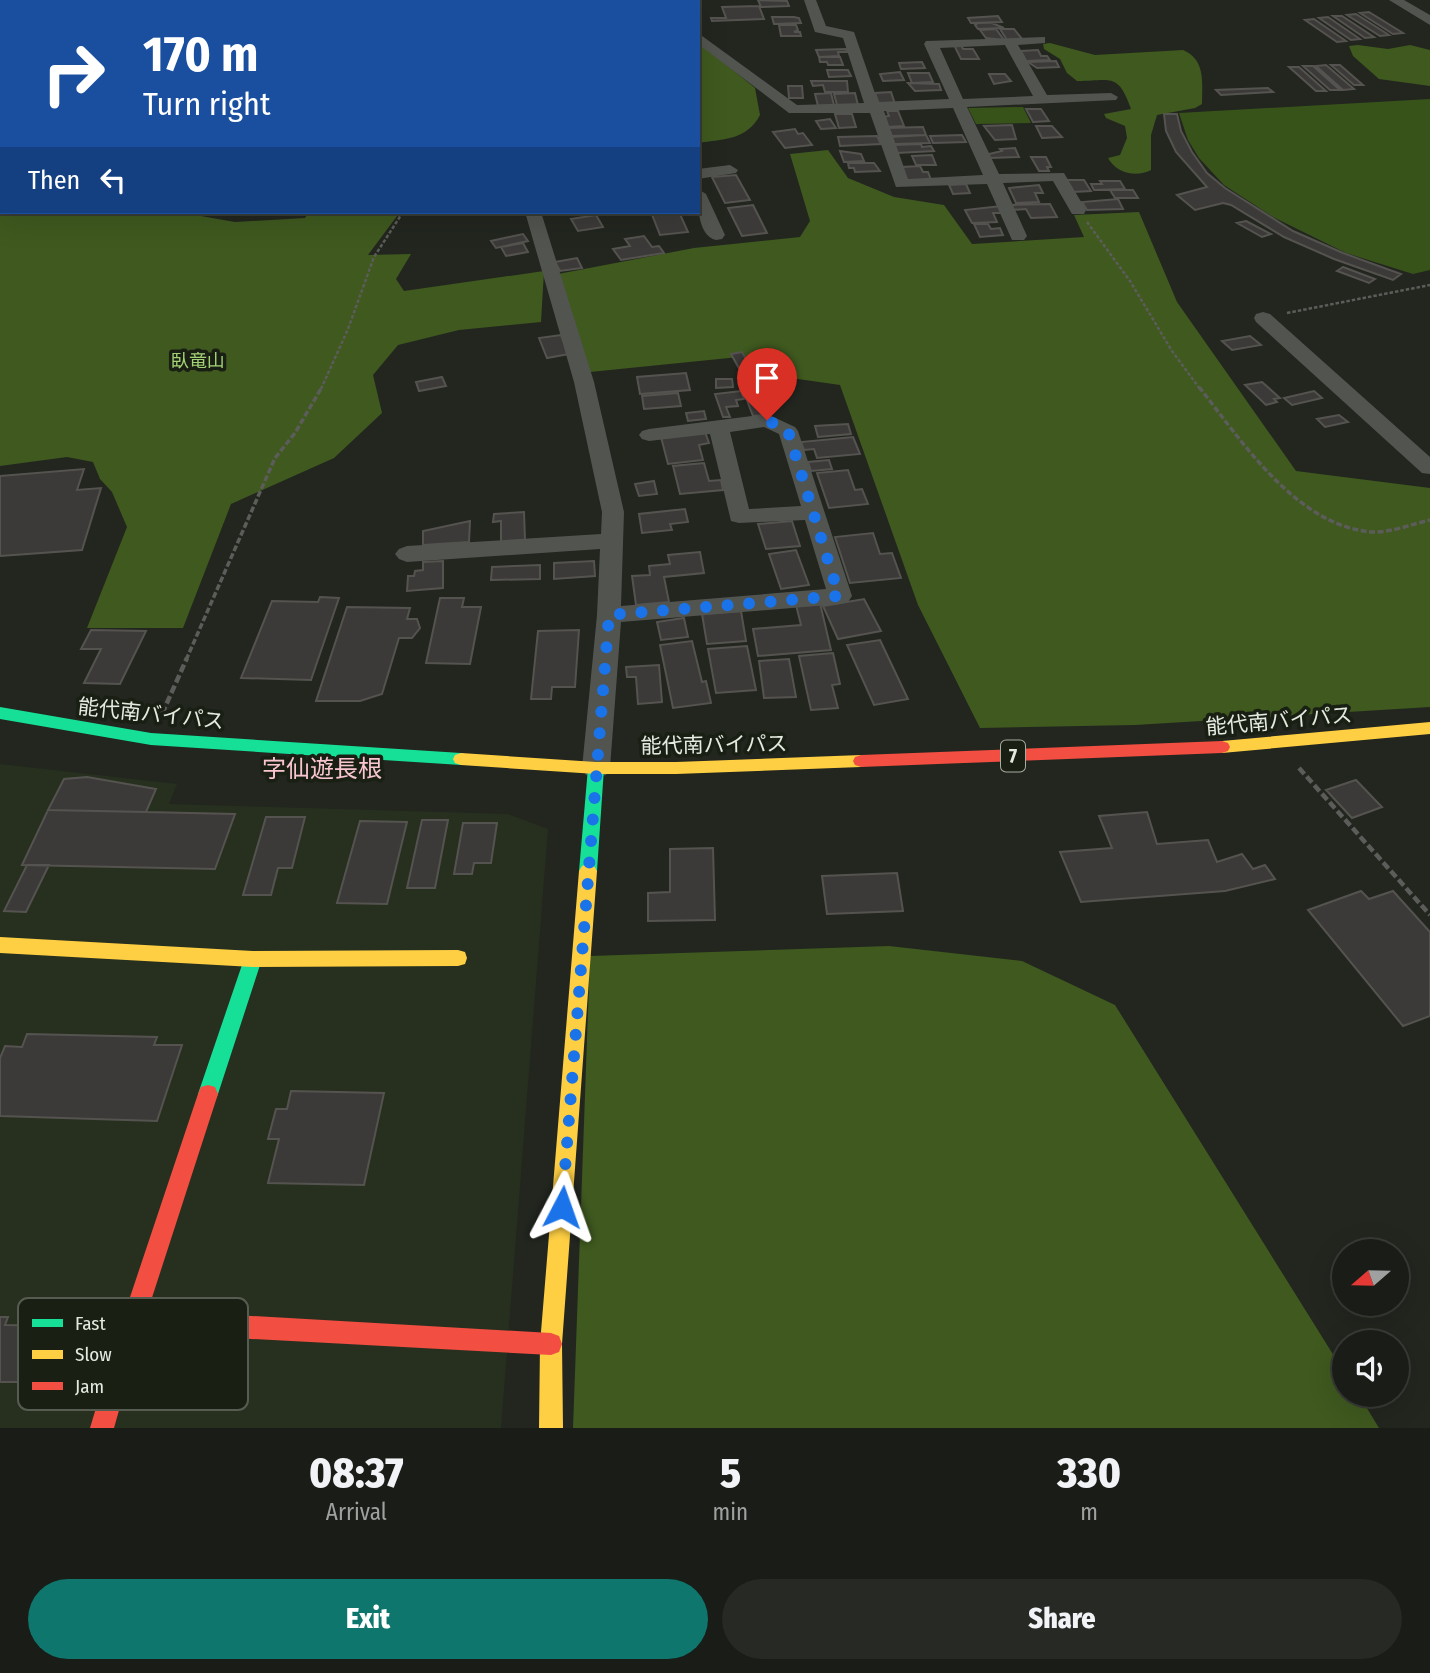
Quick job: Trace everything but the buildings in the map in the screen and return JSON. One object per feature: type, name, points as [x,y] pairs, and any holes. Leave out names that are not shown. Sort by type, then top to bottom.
[{"type":"main road","name":"能代南バイパス","points":[[0,713],[151,739],[596,768],[904,760],[1278,744],[1430,728]]},
{"type":"main road","points":[[551,1428],[551,1344],[596,768]]},
{"type":"main road","points":[[0,945],[253,959],[458,958]]},
{"type":"main road","points":[[141,1298],[253,959]]},
{"type":"main road","points":[[248,1327],[551,1344]]},
{"type":"main road","points":[[102,1428],[107,1410]]},
{"type":"street","points":[[810,0],[820,29],[849,35],[902,184],[1058,176],[1078,210]]},
{"type":"street","points":[[1395,0],[1430,21]]},
{"type":"street","points":[[700,39],[794,110],[875,109],[1111,97]]},
{"type":"street","points":[[1018,236],[961,105],[931,44],[1040,40]]},
{"type":"street","points":[[1009,41],[1043,101]]},
{"type":"street","points":[[700,174],[730,170]]},
{"type":"street","points":[[700,199],[716,235]]},
{"type":"street","points":[[534,214],[584,382],[613,512],[609,615],[596,768]]},
{"type":"street","points":[[1263,318],[1430,468]]},
{"type":"street","points":[[609,615],[839,596],[788,431],[767,420],[649,435]]},
{"type":"street","points":[[719,427],[739,516],[813,513]]},
{"type":"street","points":[[407,554],[613,541]]},
{"type":"path","points":[[1078,210],[1130,281],[1172,351],[1199,387],[1267,471],[1307,507],[1329,520],[1373,532],[1430,520]]},
{"type":"path","points":[[151,739],[275,458],[295,433],[322,386],[348,329],[374,257],[402,214]]},
{"type":"path","points":[[1263,318],[1430,285]]},
{"type":"path","points":[[1278,744],[1430,915]]},
{"type":"shaded area","points":[[1430,99],[1430,270],[1413,274],[1346,253],[1273,217],[1224,185],[1199,158],[1188,140],[1179,113]]},
{"type":"shaded area","points":[[1023,107],[1031,123],[976,124],[968,108]]},
{"type":"shaded area","points":[[0,764],[177,784],[169,804],[508,814],[548,829],[501,1428],[0,1428]]},
{"type":"green space","points":[[1050,43],[1095,55],[1183,50],[1196,60],[1199,66],[1202,104],[1195,108],[1157,115],[1151,135],[1151,170],[1139,174],[1127,173],[1116,167],[1108,158],[1120,155],[1127,138],[1125,126],[1106,118],[1104,114],[1131,109],[1122,89],[1112,81],[1077,81],[1067,73],[1060,59],[1044,49],[1043,44]]},
{"type":"green space","points":[[700,44],[755,88],[760,115],[742,134],[700,143]]},
{"type":"green space","points":[[1410,45],[1430,50],[1430,86],[1379,79],[1353,56],[1349,46],[1388,49]]},
{"type":"green space","points":[[828,150],[848,178],[894,197],[944,205],[972,244],[1084,237],[1074,215],[1139,212],[1177,302],[1296,471],[1430,488],[1430,707],[1135,725],[980,728],[918,605],[840,385],[777,376],[749,356],[580,373],[558,274],[694,248],[800,237],[810,221],[790,154]]},
{"type":"green space","name":"臥竜山","points":[[0,214],[189,214],[235,222],[305,218],[308,214],[399,214],[368,255],[411,254],[396,279],[404,291],[544,271],[541,322],[459,330],[398,345],[373,375],[382,413],[334,458],[231,504],[183,628],[87,628],[127,527],[112,492],[100,479],[93,462],[67,457],[0,466]]},
{"type":"green space","points":[[889,946],[1022,961],[1115,1005],[1332,1353],[1332,1407],[1366,1407],[1379,1428],[573,1428],[590,956]]},
{"type":"traffic: fast","points":[[0,713],[151,739],[461,759]]},
{"type":"traffic: fast","points":[[588,871],[596,768]]},
{"type":"traffic: fast","points":[[208,1094],[253,959]]},
{"type":"traffic: slow","points":[[1222,747],[1430,728]]},
{"type":"traffic: slow","points":[[461,759],[596,768],[676,768],[861,761]]},
{"type":"traffic: slow","points":[[551,1428],[551,1344],[588,871]]},
{"type":"traffic: slow","points":[[0,945],[253,959],[458,958]]},
{"type":"traffic: jam","points":[[861,761],[1222,747]]},
{"type":"traffic: jam","points":[[141,1298],[208,1094]]},
{"type":"traffic: jam","points":[[248,1327],[551,1344]]},
{"type":"traffic: jam","points":[[102,1428],[107,1410]]},
{"type":"district","name":"字仙遊長根","points":[[322,769]]},
{"type":"route","points":[[562,1207],[609,615],[839,596],[788,431],[767,420]]}]
